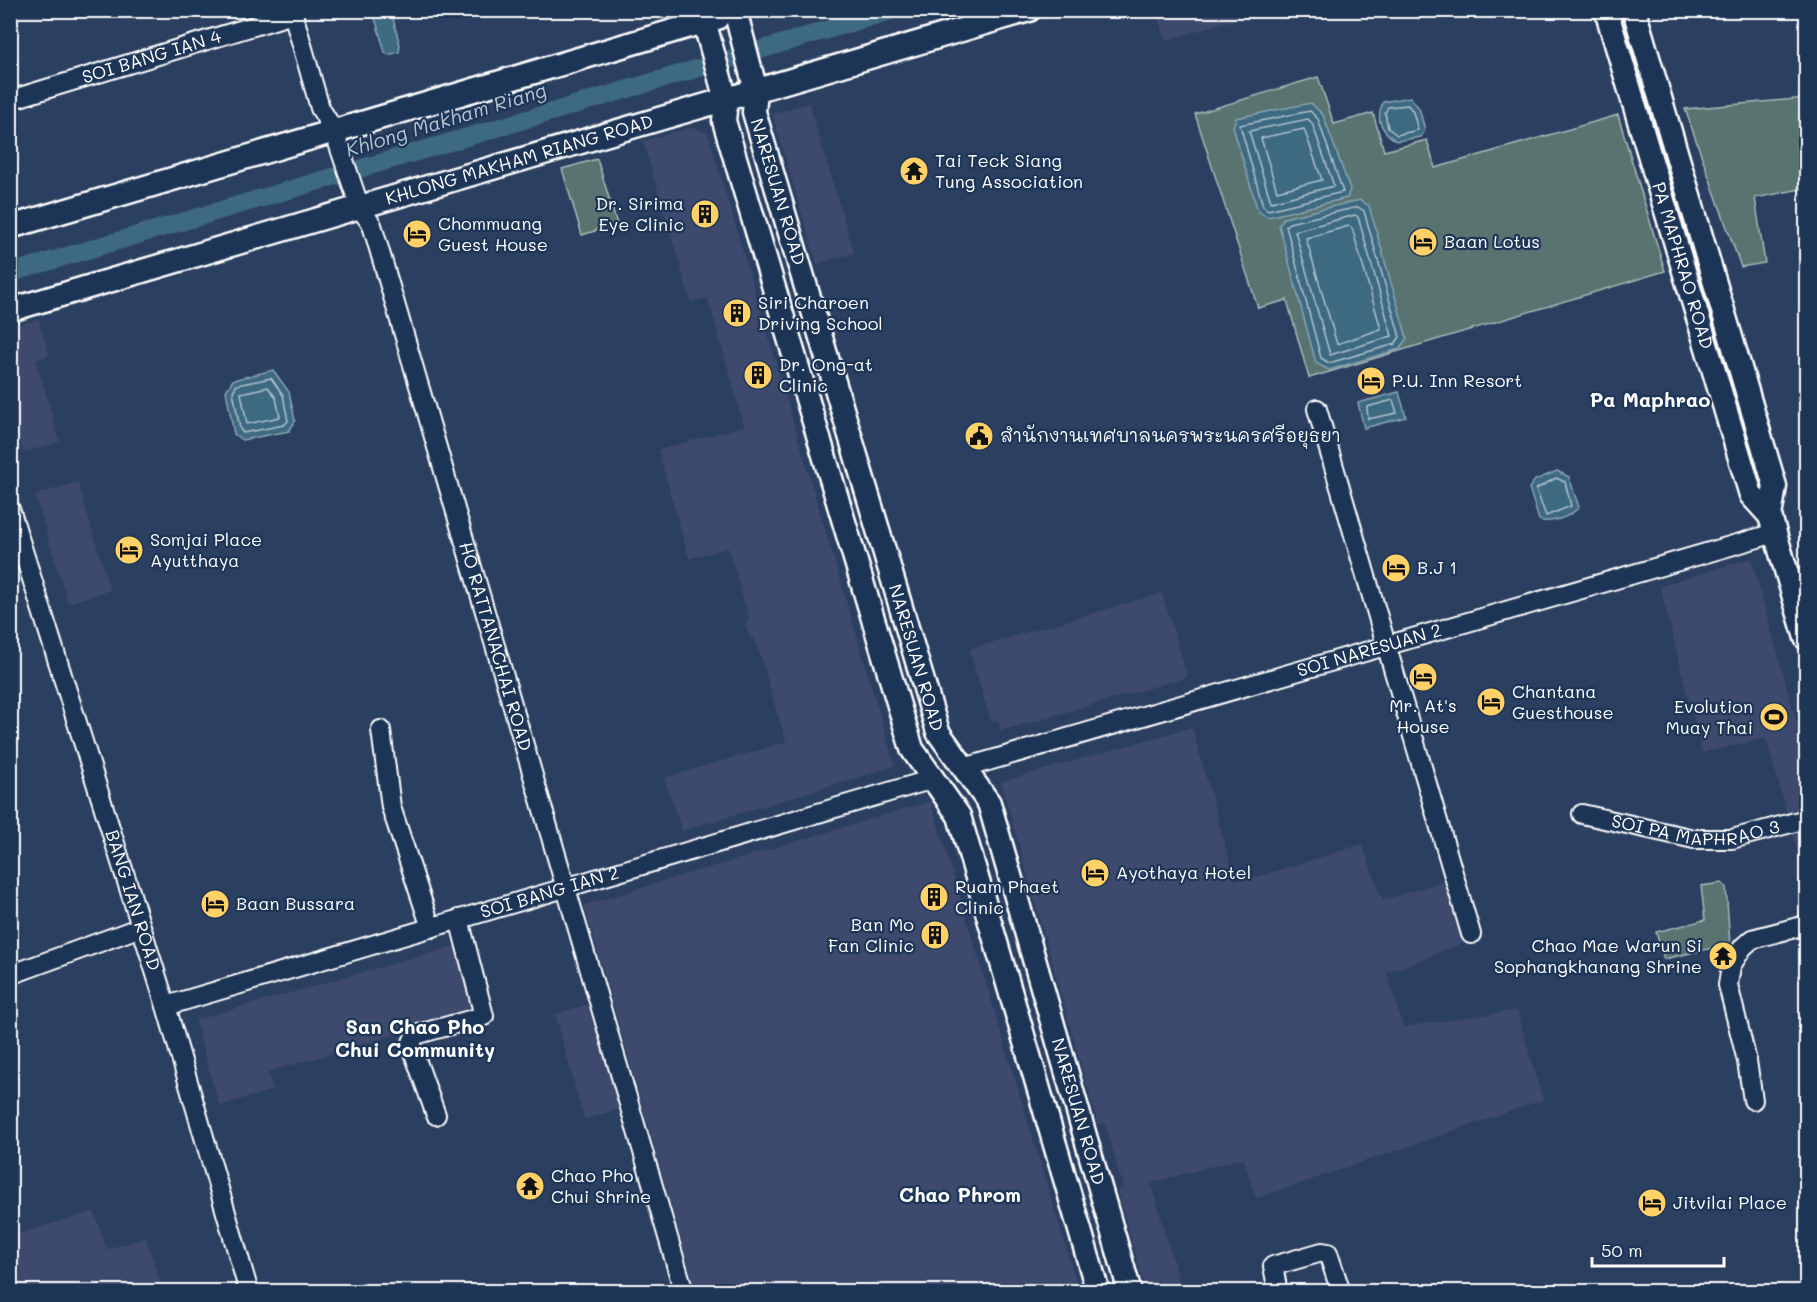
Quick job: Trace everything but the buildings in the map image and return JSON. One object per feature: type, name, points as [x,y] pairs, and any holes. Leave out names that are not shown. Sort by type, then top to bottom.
[{"type":"street","name":"KHLONG MAKHAM RIANG ROAD","points":[[10,310],[357,199],[724,90],[1029,10]]},
{"type":"street","name":"PA MAPHRAO ROAD","points":[[1606,10],[1751,495],[1773,525]]},
{"type":"street","name":"PA MAPHRAO ROAD","points":[[1634,10],[1775,486],[1773,525],[1806,638]]},
{"type":"street","name":"SOI BANG IAN 4","points":[[10,100],[292,12]]},
{"type":"street","name":"HO RATTANACHAI ROAD","points":[[292,12],[320,108],[337,141],[357,199],[372,225],[684,1292]]},
{"type":"street","name":"NARESUAN ROAD","points":[[737,16],[754,82],[754,112],[938,732],[989,803],[1130,1292]]},
{"type":"street","points":[[10,227],[337,141],[705,23],[737,16]]},
{"type":"street","name":"NARESUAN ROAD","points":[[705,23],[724,90],[724,121],[912,749],[959,816],[1098,1292]]},
{"type":"street","points":[[1641,125],[1666,117]]},
{"type":"street","points":[[1317,409],[1471,934]]},
{"type":"street","name":"BANG IAN ROAD","points":[[10,509],[166,1006],[249,1292]]},
{"type":"street","name":"SOI NARESUAN 2","points":[[964,768],[1385,646],[1773,525]]},
{"type":"street","points":[[862,580],[891,572]]},
{"type":"street","points":[[381,730],[391,807],[431,928]]},
{"type":"street","name":"SOI BANG IAN 2","points":[[166,1006],[933,779]]},
{"type":"street","name":"SOI PA MAPHRAO 3","points":[[1582,814],[1694,839],[1732,839],[1806,819]]},
{"type":"street","points":[[436,1115],[411,1045],[412,1040],[415,1035],[484,1016],[459,919]]},
{"type":"street","points":[[1752,1101],[1747,1061],[1728,985],[1731,966],[1743,947],[1752,939],[1806,925]]},
{"type":"street","points":[[10,975],[141,927]]},
{"type":"street","points":[[1278,1292],[1273,1266],[1322,1252],[1328,1253],[1332,1259],[1341,1292]]},
{"type":"shaded area","points":[[1156,10],[1261,11],[1165,41]]},
{"type":"shaded area","points":[[809,103],[854,253],[817,264],[772,114]]},
{"type":"shaded area","points":[[693,127],[708,133],[895,766],[682,831],[664,778],[786,742],[755,639],[749,636],[745,624],[749,619],[728,548],[689,559],[658,450],[744,426],[708,298],[691,302],[643,141]]},
{"type":"shaded area","points":[[39,319],[49,355],[36,360],[60,442],[23,453],[11,410],[11,327]]},
{"type":"shaded area","points":[[78,482],[110,590],[68,603],[35,495]]},
{"type":"shaded area","points":[[1751,558],[1806,755],[1806,883],[1766,738],[1702,753],[1660,586]]},
{"type":"shaded area","points":[[1162,593],[1188,677],[1001,731],[998,720],[991,722],[969,649]]},
{"type":"shaded area","points":[[1192,727],[1235,880],[1253,878],[1362,844],[1383,900],[1443,881],[1463,943],[1387,973],[1403,1027],[1517,1010],[1543,1100],[1256,1199],[1243,1158],[1151,1183],[1182,1291],[1146,1291],[1117,1190],[1123,1188],[1105,1123],[1098,1125],[1001,782]]},
{"type":"shaded area","points":[[931,801],[1079,1291],[696,1291],[584,905]]},
{"type":"shaded area","points":[[458,945],[478,1011],[268,1072],[273,1090],[219,1106],[195,1020]]},
{"type":"shaded area","points":[[589,1004],[620,1109],[584,1119],[555,1014]]},
{"type":"shaded area","points":[[94,1211],[107,1249],[146,1238],[163,1291],[11,1291],[11,1236]]},
{"type":"green space","points":[[1318,77],[1334,124],[1373,113],[1384,151],[1427,140],[1435,168],[1618,115],[1665,271],[1309,378],[1287,300],[1258,308],[1195,114]]},
{"type":"green space","points":[[1806,98],[1806,188],[1755,198],[1765,263],[1741,267],[1685,109]]},
{"type":"green space","points":[[597,159],[617,224],[582,235],[562,169]]},
{"type":"green space","points":[[1722,883],[1726,887],[1730,944],[1664,959],[1656,932],[1705,920],[1701,886]]},
{"type":"water","points":[[373,11],[391,11],[400,45],[399,52],[388,55],[385,52]]},
{"type":"water","points":[[1410,97],[1419,108],[1425,130],[1421,137],[1396,141],[1383,129],[1380,119],[1381,108],[1383,102]]},
{"type":"water","points":[[1311,103],[1323,115],[1350,189],[1347,198],[1268,217],[1258,211],[1233,127],[1236,118]]},
{"type":"water","points":[[1360,200],[1369,206],[1407,338],[1399,349],[1329,370],[1316,363],[1279,225],[1284,218]]},
{"type":"water","points":[[273,370],[289,392],[295,421],[289,431],[242,440],[234,434],[226,391],[233,380]]},
{"type":"water","points":[[1399,392],[1406,417],[1364,428],[1358,403]]},
{"type":"water","points":[[1557,471],[1569,477],[1579,507],[1561,519],[1539,520],[1529,488],[1535,480]]},
{"type":"waterway","name":"Khlong Makham Riang","points":[[10,273],[894,10]]},
{"type":"place","name":"Tai Teck Siang Tung Association","points":[[914,171]]},
{"type":"place","name":"Dr. Sirima Eye Clinic","points":[[705,214]]},
{"type":"place","name":"Chommuang Guest House","points":[[417,234]]},
{"type":"place","name":"Baan Lotus","points":[[1423,242]]},
{"type":"place","name":"Siri Charoen Driving School","points":[[737,313]]},
{"type":"place","name":"Dr. Ong-at Clinic","points":[[758,375]]},
{"type":"place","name":"P.U. Inn Resort","points":[[1371,381]]},
{"type":"place","name":"สำนักงานเทศบาลนครพระนครศรีอยุธยา","points":[[979,436]]},
{"type":"place","name":"Somjai Place Ayutthaya","points":[[129,550]]},
{"type":"place","name":"B.J 1","points":[[1396,568]]},
{"type":"place","name":"Mr. At's House","points":[[1423,677]]},
{"type":"place","name":"Chantana Guesthouse","points":[[1491,702]]},
{"type":"place","name":"Evolution Muay Thai","points":[[1774,717]]},
{"type":"place","name":"Ayothaya Hotel","points":[[1095,873]]},
{"type":"place","name":"Ruam Phaet Clinic","points":[[934,897]]},
{"type":"place","name":"Baan Bussara","points":[[215,904]]},
{"type":"place","name":"Ban Mo Fan Clinic","points":[[935,935]]},
{"type":"place","name":"Chao Mae Warun Si Sophangkhanang Shrine","points":[[1723,956]]},
{"type":"place","name":"Chao Pho Chui Shrine","points":[[530,1186]]},
{"type":"place","name":"Jitvilai Place","points":[[1652,1203]]},
{"type":"district","name":"Pa Maphrao","points":[[1650,400]]},
{"type":"district","name":"San Chao Pho Chui Community","points":[[415,1038]]},
{"type":"district","name":"Chao Phrom","points":[[960,1195]]}]
